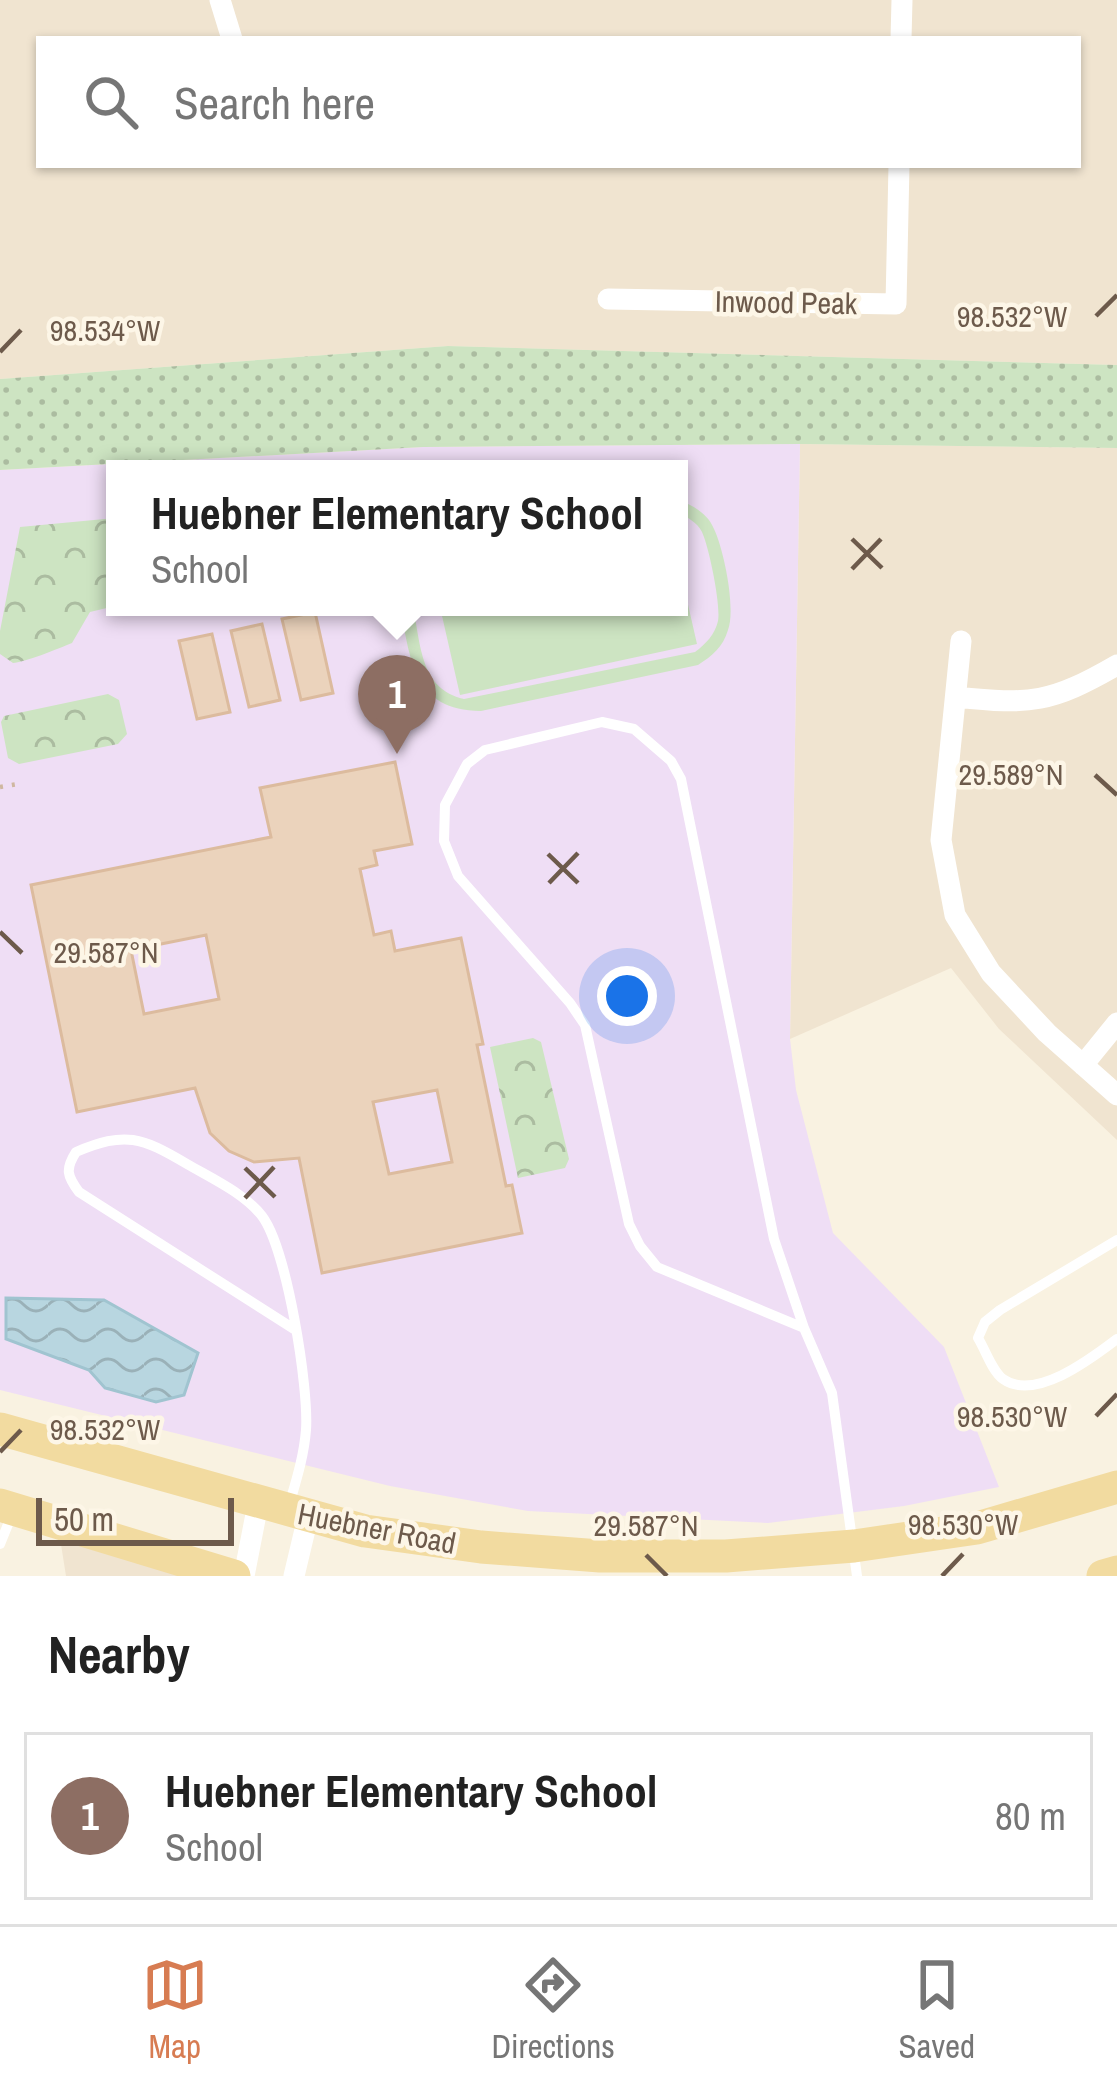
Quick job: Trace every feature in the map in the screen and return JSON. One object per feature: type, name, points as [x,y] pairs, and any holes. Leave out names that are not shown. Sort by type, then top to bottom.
[{"type":"main road","name":"Huebner Road","points":[[0,1430],[364,1531],[600,1556],[855,1561],[1117,1487]]},
{"type":"main road","points":[[7,1507],[234,1576]]},
{"type":"main road","points":[[1103,1576],[1117,1572]]},
{"type":"street","points":[[220,0],[231,36]]},
{"type":"street","points":[[901,36],[902,0]]},
{"type":"street","name":"Inwood Peak","points":[[608,299],[896,304],[899,168]]},
{"type":"street","points":[[961,641],[941,840],[956,915],[991,974],[1117,1095]]},
{"type":"street","points":[[956,697],[1036,702],[1069,693],[1117,665]]},
{"type":"street","points":[[1083,1065],[1117,1023]]},
{"type":"street","points":[[244,1576],[284,1511]]},
{"type":"street","points":[[284,1511],[294,1576]]},
{"type":"lane","points":[[804,1328],[657,1267],[640,1246],[628,1224],[585,1025],[458,876],[444,841],[445,806],[467,764],[485,750],[602,722],[634,729],[671,760],[681,778],[774,1239],[832,1394],[855,1561]]},
{"type":"lane","points":[[284,1511],[300,1469],[306,1400],[294,1329],[278,1249],[261,1215],[230,1189],[148,1141],[125,1137],[76,1152],[67,1166],[69,1179],[79,1192],[294,1329]]},
{"type":"lane","points":[[1117,1240],[1000,1310],[985,1322],[978,1338],[998,1376],[1014,1385],[1050,1380],[1077,1369],[1117,1339]]},
{"type":"lane","points":[[0,1544],[7,1507]]},
{"type":"path","points":[[0,787],[18,784]]},
{"type":"shaded area","points":[[0,0],[1117,0],[1117,365],[448,346],[0,379]]},
{"type":"shaded area","points":[[800,444],[1117,448],[1117,1140],[999,1029],[951,968],[790,1039]]},
{"type":"shaded area","points":[[800,444],[790,1039],[796,1090],[833,1233],[944,1347],[999,1487],[904,1506],[768,1523],[528,1511],[390,1486],[0,1390],[0,470],[106,464],[106,616],[688,616],[688,460],[184,460],[423,447]]},
{"type":"shaded area","points":[[60,1538],[198,1576],[66,1576]]},
{"type":"green space","points":[[448,346],[1117,365],[1117,448],[423,447],[106,460],[106,464],[0,470],[0,379]]},
{"type":"green space","points":[[688,505],[711,524],[722,551],[731,608],[720,646],[698,665],[481,711],[441,702],[419,679],[402,616],[415,616],[431,676],[450,694],[464,699],[695,652],[715,630],[718,602],[702,532],[688,519]]},
{"type":"green space","points":[[106,519],[106,608],[90,612],[72,643],[13,663],[0,654],[0,631],[20,527]]},
{"type":"green space","points":[[688,604],[697,644],[460,695],[442,616],[688,616]]},
{"type":"green space","points":[[108,694],[119,700],[127,734],[118,744],[19,764],[8,758],[4,716]]},
{"type":"green space","points":[[533,1038],[541,1042],[569,1159],[565,1168],[518,1178],[490,1047]]},
{"type":"water","points":[[6,1298],[104,1300],[198,1353],[184,1395],[156,1402],[105,1388],[89,1370],[6,1339]]},
{"type":"building","points":[[316,616],[333,693],[301,700],[282,619]]},
{"type":"building","points":[[262,624],[280,700],[249,707],[231,631]]},
{"type":"building","points":[[212,634],[230,712],[197,719],[179,641]]},
{"type":"building","points":[[395,762],[412,844],[374,851],[377,865],[360,869],[374,935],[391,931],[395,951],[461,938],[506,1186],[512,1185],[522,1233],[322,1273],[299,1158],[254,1162],[229,1151],[210,1133],[195,1088],[77,1112],[31,885],[271,837],[260,788]],"holes":[[[206,935],[219,999],[144,1014],[131,950]],[[437,1090],[452,1162],[389,1174],[373,1102]]]},
{"type":"place","name":"Huebner Elementary School","points":[[397,754]]}]
